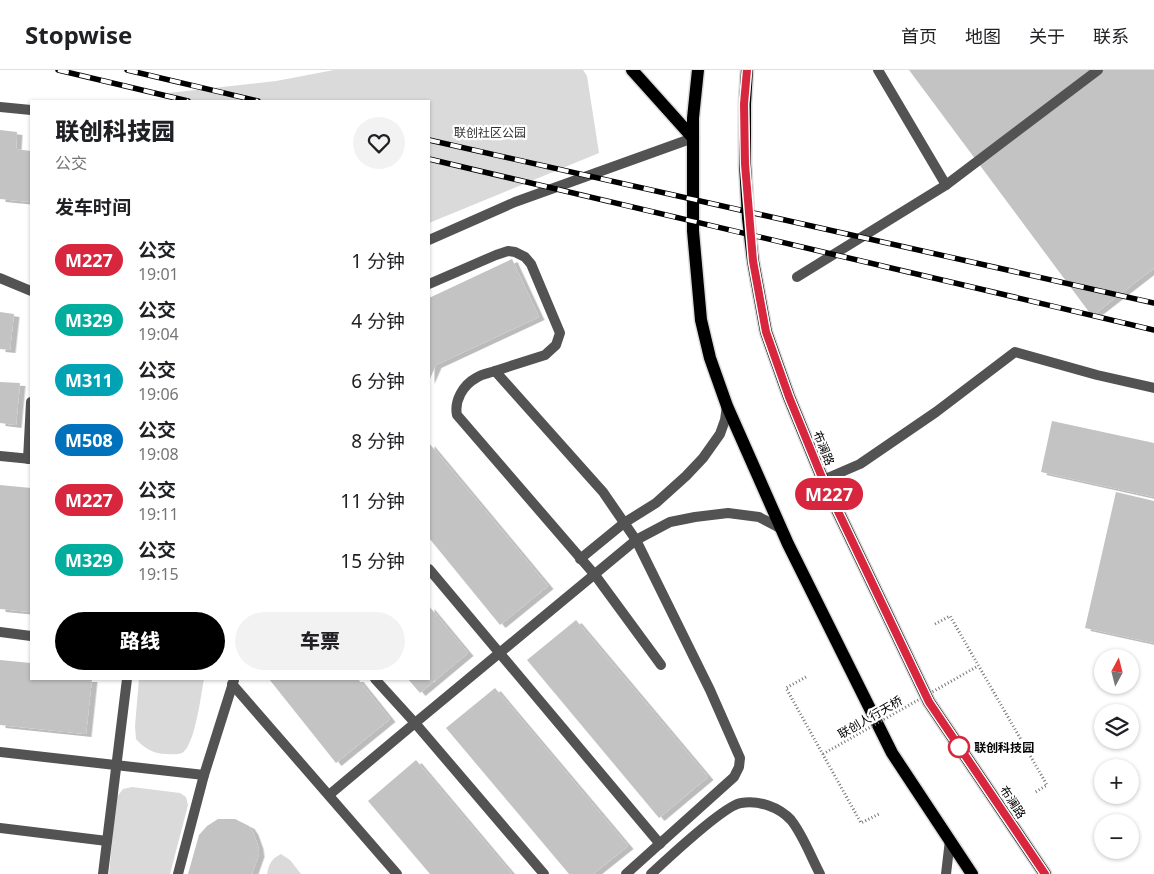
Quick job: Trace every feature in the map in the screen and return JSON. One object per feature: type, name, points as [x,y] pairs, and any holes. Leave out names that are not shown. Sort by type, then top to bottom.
[{"type":"main road","points":[[632,70],[693,138]]},
{"type":"main road","points":[[698,70],[693,138],[693,231],[701,320],[710,358],[727,406],[780,528],[892,753],[972,874]]},
{"type":"main road","name":"布澜路","points":[[747,70],[744,104],[747,191],[753,261],[766,332],[789,397],[823,480],[929,702],[1045,874]]},
{"type":"lane","points":[[878,70],[946,185]]},
{"type":"lane","points":[[797,277],[946,185],[1098,70]]},
{"type":"lane","points":[[0,106],[30,110]]},
{"type":"lane","points":[[430,240],[515,202],[693,138]]},
{"type":"lane","points":[[430,284],[508,251],[525,257],[531,264],[560,333],[556,344],[545,355],[475,378],[458,397],[455,407],[457,416],[595,575],[660,665]]},
{"type":"lane","points":[[0,278],[30,291]]},
{"type":"lane","points":[[823,480],[860,464],[936,412],[1015,352],[1097,375],[1154,388]]},
{"type":"lane","points":[[495,371],[603,492],[636,540],[710,690],[740,758],[734,777],[626,874]]},
{"type":"lane","points":[[580,559],[624,523],[656,503],[703,458],[720,434],[727,406]]},
{"type":"lane","points":[[0,456],[29,459],[30,430]]},
{"type":"lane","points":[[328,795],[636,540],[670,522],[728,513],[759,517],[780,528]]},
{"type":"lane","points":[[430,570],[660,844]]},
{"type":"lane","points":[[0,632],[30,636]]},
{"type":"lane","points":[[103,874],[126,680]]},
{"type":"lane","points":[[376,680],[544,874]]},
{"type":"lane","points":[[178,874],[204,775],[233,682]]},
{"type":"lane","points":[[233,682],[397,874]]},
{"type":"lane","points":[[0,752],[204,775]]},
{"type":"lane","points":[[651,874],[718,817],[732,806],[741,803],[776,808],[790,820],[820,874]]},
{"type":"lane","points":[[0,828],[107,841]]},
{"type":"lane","points":[[946,874],[950,840]]},
{"type":"path","points":[[935,624],[950,616],[1047,785],[1034,793]]},
{"type":"path","name":"联创人行天桥","points":[[823,754],[978,666]]},
{"type":"path","points":[[806,677],[786,688],[862,823],[879,814]]},
{"type":"green space","name":"联创社区公园","points":[[334,70],[583,70],[587,76],[599,153],[430,223],[430,100],[178,100],[168,93],[276,81]]},
{"type":"green space","points":[[139,680],[204,680],[194,730],[187,748],[182,753],[162,754],[146,748],[136,739],[135,726]]},
{"type":"green space","points":[[132,787],[180,793],[186,797],[188,805],[170,874],[109,874],[116,798],[123,789]]},
{"type":"green space","points":[[281,854],[290,860],[301,874],[267,874],[271,862]]},
{"type":"building","points":[[909,70],[1154,70],[1154,268],[1092,316]]},
{"type":"building","points":[[0,130],[17,132],[16,149],[30,151],[30,202],[0,199]]},
{"type":"building","points":[[512,259],[539,317],[436,365],[430,379],[430,298]]},
{"type":"building","points":[[0,312],[14,314],[10,350],[0,349]]},
{"type":"building","points":[[0,382],[20,383],[16,425],[0,423]]},
{"type":"building","points":[[1052,421],[1154,443],[1154,497],[1041,472]]},
{"type":"building","points":[[430,444],[548,586],[500,625],[430,539]]},
{"type":"building","points":[[0,485],[30,488],[30,612],[0,609]]},
{"type":"building","points":[[1116,492],[1154,501],[1154,643],[1085,628]]},
{"type":"building","points":[[430,607],[468,653],[420,693],[409,680],[430,680]]},
{"type":"building","points":[[576,620],[708,777],[659,818],[527,660]]},
{"type":"building","points":[[0,660],[30,663],[30,680],[92,680],[86,734],[0,725]]},
{"type":"building","points":[[270,680],[359,680],[390,719],[336,763]]},
{"type":"building","points":[[495,688],[628,846],[593,874],[569,874],[446,728]]},
{"type":"building","points":[[416,760],[512,874],[430,874],[368,801]]},
{"type":"building","points":[[218,819],[235,819],[249,826],[253,832],[259,854],[252,874],[188,874],[199,835],[207,826]]},
{"type":"railway","points":[[58,70],[184,100]]},
{"type":"railway","points":[[127,70],[254,100]]},
{"type":"railway","points":[[430,140],[1154,303]]},
{"type":"railway","points":[[430,159],[1154,330]]},
{"type":"bus line","name":"M227","points":[[747,70],[744,104],[745,164],[753,261],[766,332],[789,397],[823,480],[929,702],[1045,874]]},
{"type":"place","name":"联创科技园","points":[[959,747]]}]
